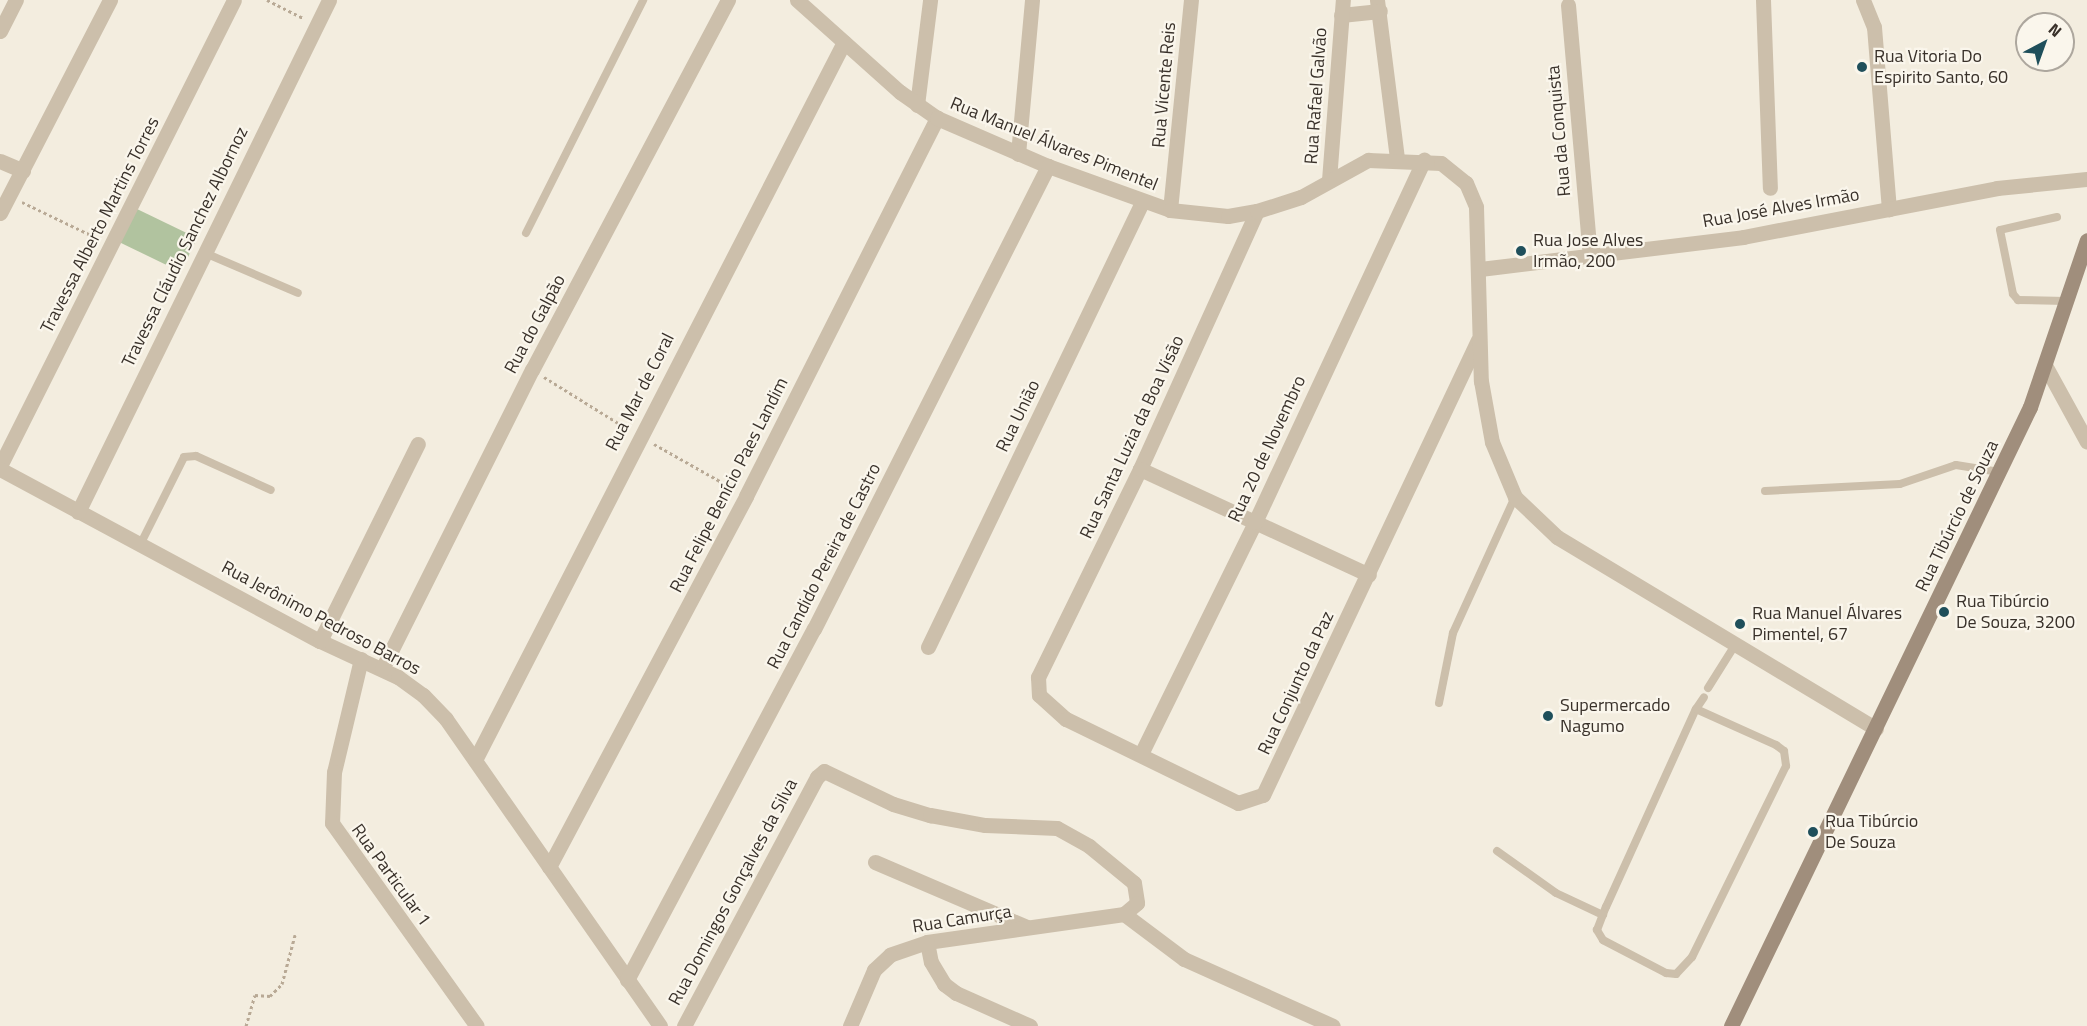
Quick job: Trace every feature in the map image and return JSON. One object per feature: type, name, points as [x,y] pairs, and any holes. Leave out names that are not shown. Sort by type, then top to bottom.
[{"type":"main road","name":"Rua Tibúrcio de Souza","points":[[1731,1026],[1999,472],[2046,367],[2087,240]]},
{"type":"street","points":[[0,31],[16,0]]},
{"type":"street","points":[[0,213],[110,0]]},
{"type":"street","name":"Travessa Alberto Martins Torres","points":[[0,467],[234,0]]},
{"type":"street","name":"Travessa Cláudio Sanchez Albornoz","points":[[78,512],[329,0]]},
{"type":"street","name":"Rua do Galpão","points":[[382,669],[532,370],[728,0]]},
{"type":"street","name":"Rua Manuel Álvares Pimentel","points":[[796,0],[917,105],[937,118],[1018,154],[1142,203],[1170,210],[1228,216],[1257,212],[1301,196],[1353,165],[1397,158],[1424,159],[1442,163],[1456,172],[1473,194],[1480,269],[1478,340],[1492,442],[1515,497],[1557,537],[1876,729]]},
{"type":"street","points":[[917,105],[930,0]]},
{"type":"street","points":[[1018,154],[1032,0]]},
{"type":"street","name":"Rua Vicente Reis","points":[[1170,210],[1191,0]]},
{"type":"street","points":[[1763,0],[1770,188]]},
{"type":"street","points":[[1863,0],[1874,27],[1889,209]]},
{"type":"street","name":"Rua da Conquista","points":[[1568,5],[1590,254]]},
{"type":"street","points":[[1379,6],[1397,158]]},
{"type":"street","name":"Rua Rafael Galvão","points":[[1329,180],[1342,7],[1379,6]]},
{"type":"street","name":"Rua Mar de Coral","points":[[475,760],[844,42]]},
{"type":"street","name":"Rua Felipe Benício Paes Landim","points":[[549,867],[746,496],[937,118]]},
{"type":"street","name":"Rua 20 de Novembro","points":[[1141,753],[1255,522],[1424,159]]},
{"type":"street","points":[[0,161],[23,171]]},
{"type":"street","name":"Rua Candido Pereira de Castro","points":[[627,980],[814,629],[1048,166]]},
{"type":"street","name":"Rua José Alves Irmão","points":[[1480,269],[1743,237],[1997,188],[2087,179]]},
{"type":"street","name":"Rua União","points":[[928,647],[1142,203]]},
{"type":"street","name":"Rua Santa Luzia da Boa Visão","points":[[1038,677],[1140,469],[1257,212]]},
{"type":"street","name":"Rua Conjunto da Paz","points":[[1038,677],[1039,695],[1048,706],[1066,719],[1141,753],[1238,803],[1263,795],[1369,575],[1478,340]]},
{"type":"street","points":[[2046,367],[2087,442]]},
{"type":"street","points":[[320,641],[418,444]]},
{"type":"street","name":"Rua Jerônimo Pedroso Barros","points":[[0,467],[78,512],[320,641],[382,669],[423,695],[446,719],[660,1026]]},
{"type":"street","points":[[1140,469],[1369,575]]},
{"type":"street","name":"Rua Particular 1","points":[[361,659],[334,772],[332,823],[477,1026]]},
{"type":"street","name":"Rua Domingos Gonçalves da Silva","points":[[684,1026],[817,777],[829,772],[893,804],[959,822],[1058,828],[1098,852],[1134,884],[1138,897],[1127,913]]},
{"type":"street","points":[[875,862],[1029,928]]},
{"type":"street","points":[[1127,913],[1184,959],[1333,1026]]},
{"type":"street","name":"Rua Camurça","points":[[850,1026],[874,970],[890,955],[927,942],[1127,913]]},
{"type":"street","points":[[927,942],[932,962],[944,984],[956,993],[1030,1026]]},
{"type":"lane","points":[[526,233],[643,0]]},
{"type":"lane","points":[[2057,217],[2000,230],[2013,294],[2018,300],[2067,301]]},
{"type":"lane","points":[[204,252],[298,293]]},
{"type":"lane","points":[[140,545],[184,457],[196,456],[271,490]]},
{"type":"lane","points":[[1765,491],[1900,484],[1956,465],[1999,472]]},
{"type":"lane","points":[[1439,703],[1453,633],[1515,497]]},
{"type":"lane","points":[[1708,688],[1735,645]]},
{"type":"lane","points":[[1696,709],[1784,751],[1786,766],[1778,786],[1684,969],[1676,974],[1666,973],[1603,940],[1598,930],[1602,915],[1696,709],[1704,697]]},
{"type":"lane","points":[[1497,851],[1547,887],[1602,915]]},
{"type":"path","points":[[267,0],[316,24]]},
{"type":"path","points":[[9,196],[112,245]]},
{"type":"path","points":[[246,1026],[255,995],[270,996],[282,984],[295,935]]},
{"type":"green space","points":[[137,209],[197,238],[181,272],[119,242]]},
{"type":"place","name":"Rua Vitoria Do Espirito Santo, 60","points":[[1862,67]]},
{"type":"place","name":"Rua Jose Alves Irmão, 200","points":[[1521,251]]},
{"type":"place","name":"Rua Tibúrcio De Souza, 3200","points":[[1944,612]]},
{"type":"place","name":"Rua Manuel Álvares Pimentel, 67","points":[[1740,624]]},
{"type":"place","name":"Supermercado Nagumo","points":[[1548,716]]},
{"type":"place","name":"Rua Tibúrcio De Souza","points":[[1813,832]]}]
